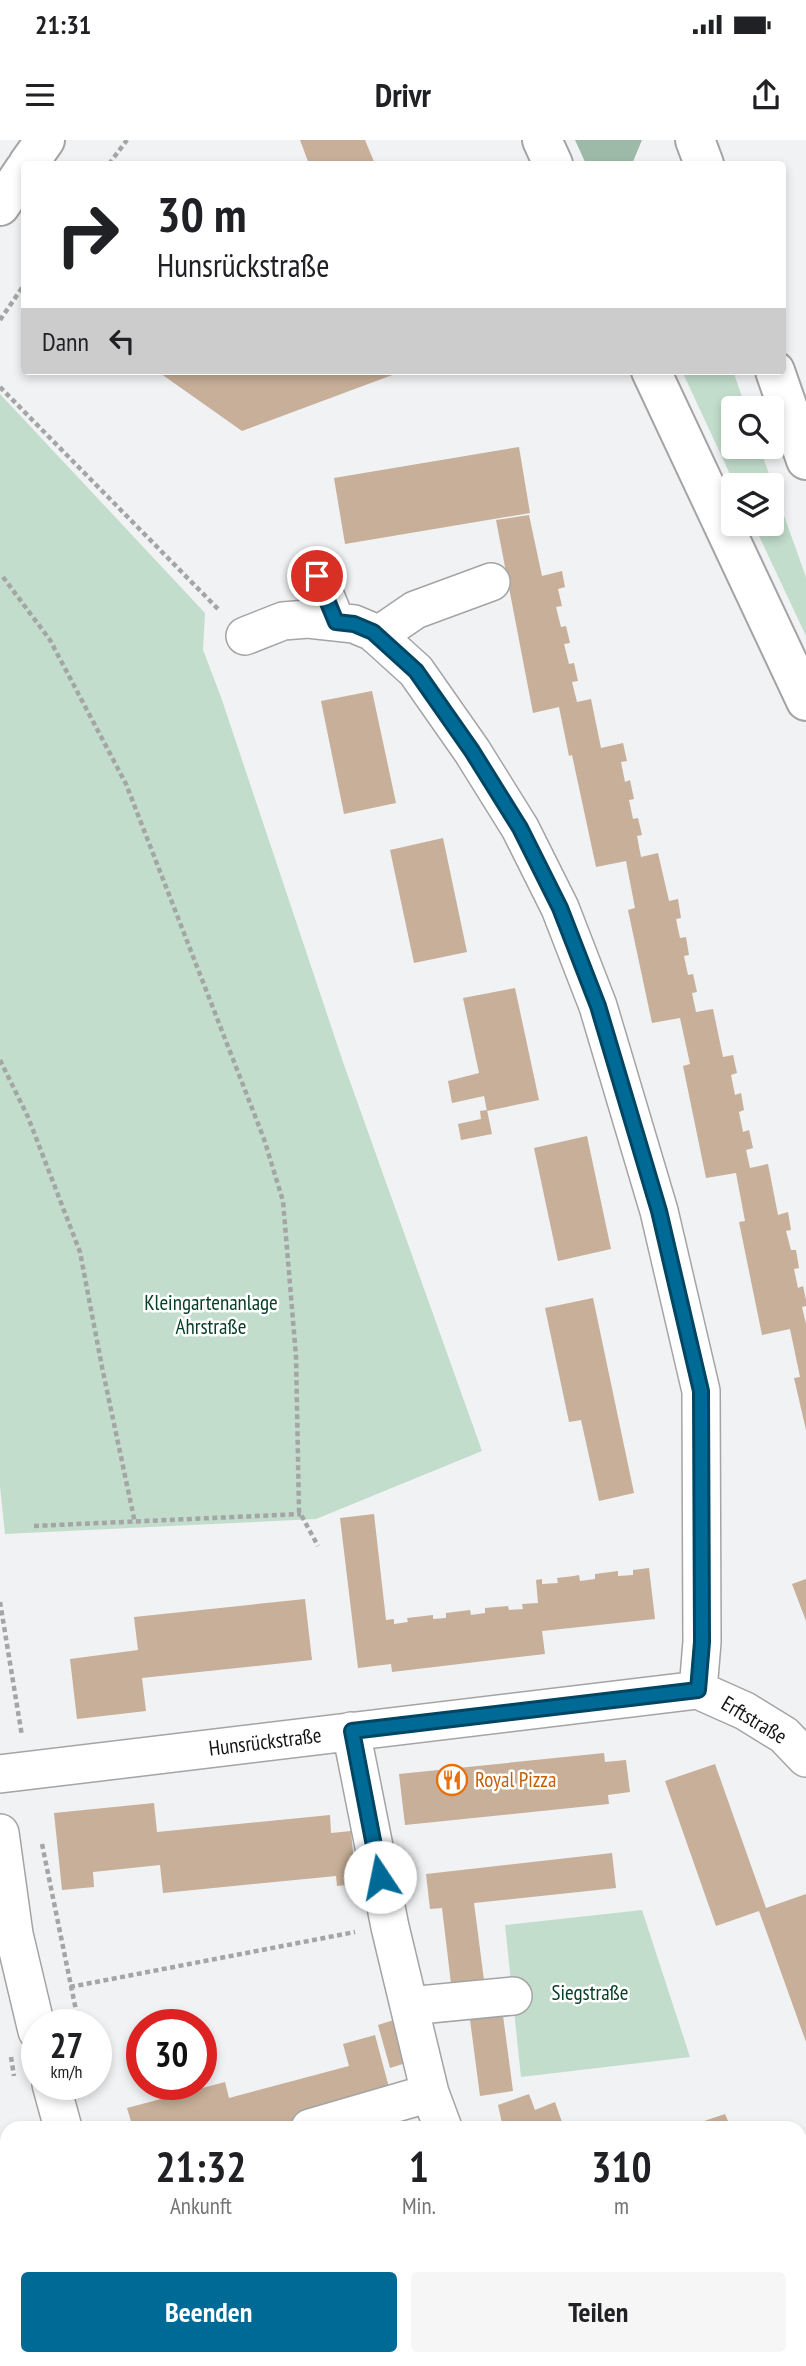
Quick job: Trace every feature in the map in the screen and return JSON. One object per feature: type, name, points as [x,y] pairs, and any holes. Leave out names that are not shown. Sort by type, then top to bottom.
[{"type":"main road","points":[[30,161],[45,140]]},
{"type":"main road","points":[[542,140],[552,161]]},
{"type":"main road","points":[[695,140],[703,161]]},
{"type":"main road","points":[[0,206],[21,174]]},
{"type":"main road","points":[[652,375],[806,701]]},
{"type":"main road","points":[[776,375],[806,460]]},
{"type":"street","points":[[317,576],[336,622]]},
{"type":"street","points":[[377,636],[415,610],[491,582]]},
{"type":"street","name":"Erftstraße","points":[[244,636],[283,621],[308,619],[354,624],[377,636],[416,671],[472,751],[520,828],[560,908],[598,1006],[659,1211],[701,1391],[702,1642],[698,1690],[744,1711],[784,1735],[806,1758]]},
{"type":"street","name":"Hunsrückstraße","points":[[14,1772],[698,1690]]},
{"type":"street","points":[[352,1731],[390,1927],[430,2093],[440,2121]]},
{"type":"street","points":[[0,1833],[15,1934],[32,2009]]},
{"type":"street","points":[[409,2006],[513,1996]]},
{"type":"street","points":[[334,2121],[430,2093]]},
{"type":"street","points":[[55,2100],[61,2121]]},
{"type":"path","points":[[111,161],[127,140]]},
{"type":"path","points":[[0,320],[21,289]]},
{"type":"path","points":[[0,387],[244,636]]},
{"type":"path","points":[[3,577],[50,640],[126,784],[264,1139],[283,1201],[296,1356],[299,1510],[318,1546]]},
{"type":"path","points":[[0,1060],[28,1116],[80,1252],[135,1523]]},
{"type":"path","points":[[34,1526],[301,1514]]},
{"type":"path","points":[[0,1602],[14,1772]]},
{"type":"path","points":[[41,1837],[75,2009]]},
{"type":"path","points":[[70,1987],[390,1927]]},
{"type":"green space","points":[[575,140],[642,140],[633,161],[585,161]]},
{"type":"green space","points":[[684,375],[734,375],[742,396],[721,396],[721,455]]},
{"type":"green space","name":"Kleingartenanlage Ahrstraße","points":[[0,394],[205,613],[203,650],[343,1062],[482,1451],[316,1519],[5,1534],[0,1486]]},
{"type":"green space","points":[[723,459],[764,459],[769,473],[729,473]]},
{"type":"green space","points":[[784,516],[806,577],[806,636],[759,536],[784,536]]},
{"type":"green space","name":"Siegstraße","points":[[642,1910],[690,2057],[521,2077],[505,1925]]},
{"type":"building","points":[[300,140],[365,140],[374,161],[308,161]]},
{"type":"building","points":[[163,375],[392,375],[242,431]]},
{"type":"building","points":[[519,447],[530,513],[345,544],[334,478]]},
{"type":"building","points":[[529,515],[542,576],[562,571],[565,587],[558,589],[562,606],[556,607],[561,627],[566,626],[570,643],[564,644],[569,664],[574,663],[578,681],[572,682],[577,702],[591,699],[601,748],[623,743],[627,761],[621,762],[625,782],[630,780],[634,799],[629,800],[633,819],[638,818],[642,835],[637,836],[641,857],[658,853],[669,901],[678,899],[681,918],[676,919],[680,938],[686,937],[689,955],[684,956],[688,975],[693,974],[697,992],[692,993],[696,1012],[713,1009],[723,1057],[733,1055],[737,1073],[731,1075],[735,1095],[741,1093],[744,1110],[739,1112],[743,1132],[749,1130],[753,1148],[746,1150],[750,1168],[768,1164],[778,1215],[788,1212],[791,1230],[786,1231],[791,1250],[796,1250],[799,1268],[794,1269],[798,1288],[803,1286],[806,1300],[806,1306],[802,1307],[806,1324],[806,1430],[794,1378],[800,1377],[790,1329],[762,1335],[739,1222],[745,1221],[736,1173],[706,1178],[683,1066],[690,1064],[680,1018],[652,1023],[628,910],[635,908],[626,861],[596,867],[559,707],[533,713],[496,520]]},
{"type":"building","points":[[372,691],[396,803],[344,814],[321,701]]},
{"type":"building","points":[[443,838],[467,952],[414,963],[390,850]]},
{"type":"building","points":[[515,988],[539,1100],[487,1111],[484,1096],[452,1103],[448,1081],[479,1073],[463,998]]},
{"type":"building","points":[[487,1110],[492,1134],[461,1140],[458,1124],[481,1119],[480,1111]]},
{"type":"building","points":[[587,1136],[611,1249],[558,1261],[534,1148]]},
{"type":"building","points":[[593,1298],[634,1493],[599,1501],[581,1420],[569,1422],[545,1308]]},
{"type":"building","points":[[374,1514],[386,1620],[394,1619],[394,1624],[408,1622],[407,1618],[433,1615],[433,1619],[446,1618],[446,1613],[470,1610],[471,1615],[485,1613],[485,1608],[508,1606],[509,1610],[523,1609],[522,1604],[538,1603],[536,1580],[542,1579],[542,1584],[558,1583],[557,1578],[579,1575],[580,1581],[595,1579],[595,1574],[618,1571],[618,1576],[633,1575],[633,1570],[649,1568],[655,1619],[542,1631],[545,1654],[392,1672],[391,1664],[358,1668],[340,1518]]},
{"type":"building","points":[[806,1579],[806,1621],[792,1584]]},
{"type":"building","points":[[305,1599],[312,1660],[142,1678],[146,1711],[77,1719],[70,1659],[138,1650],[134,1617]]},
{"type":"building","points":[[604,1753],[605,1762],[626,1760],[630,1792],[608,1795],[609,1804],[405,1825],[399,1774]]},
{"type":"building","points":[[715,1764],[766,1908],[806,1894],[806,2042],[759,1911],[716,1926],[665,1781]]},
{"type":"building","points":[[154,1803],[157,1832],[330,1815],[331,1833],[351,1831],[356,1884],[337,1886],[336,1876],[163,1893],[160,1865],[93,1872],[94,1887],[62,1890],[54,1813]]},
{"type":"building","points":[[612,1853],[616,1888],[474,1903],[485,1988],[452,1992],[442,1908],[430,1909],[426,1874]]},
{"type":"building","points":[[502,2008],[513,2091],[480,2096],[469,2012]]},
{"type":"building","points":[[397,2019],[409,2062],[390,2068],[378,2025]]},
{"type":"building","points":[[375,2035],[391,2095],[294,2121],[131,2121],[127,2108],[157,2100],[217,2100],[217,2084],[225,2082],[229,2098],[349,2066],[343,2044]]},
{"type":"building","points":[[529,2094],[535,2110],[555,2102],[562,2121],[501,2121],[498,2105]]},
{"type":"building","points":[[725,2114],[728,2121],[704,2121]]},
{"type":"place","name":"Royal Pizza","points":[[452,1780]]},
{"type":"route","points":[[317,576],[336,622],[354,624],[373,632],[416,671],[472,751],[520,828],[560,908],[598,1006],[659,1211],[701,1391],[702,1642],[698,1690],[352,1731],[380,1877]]}]
